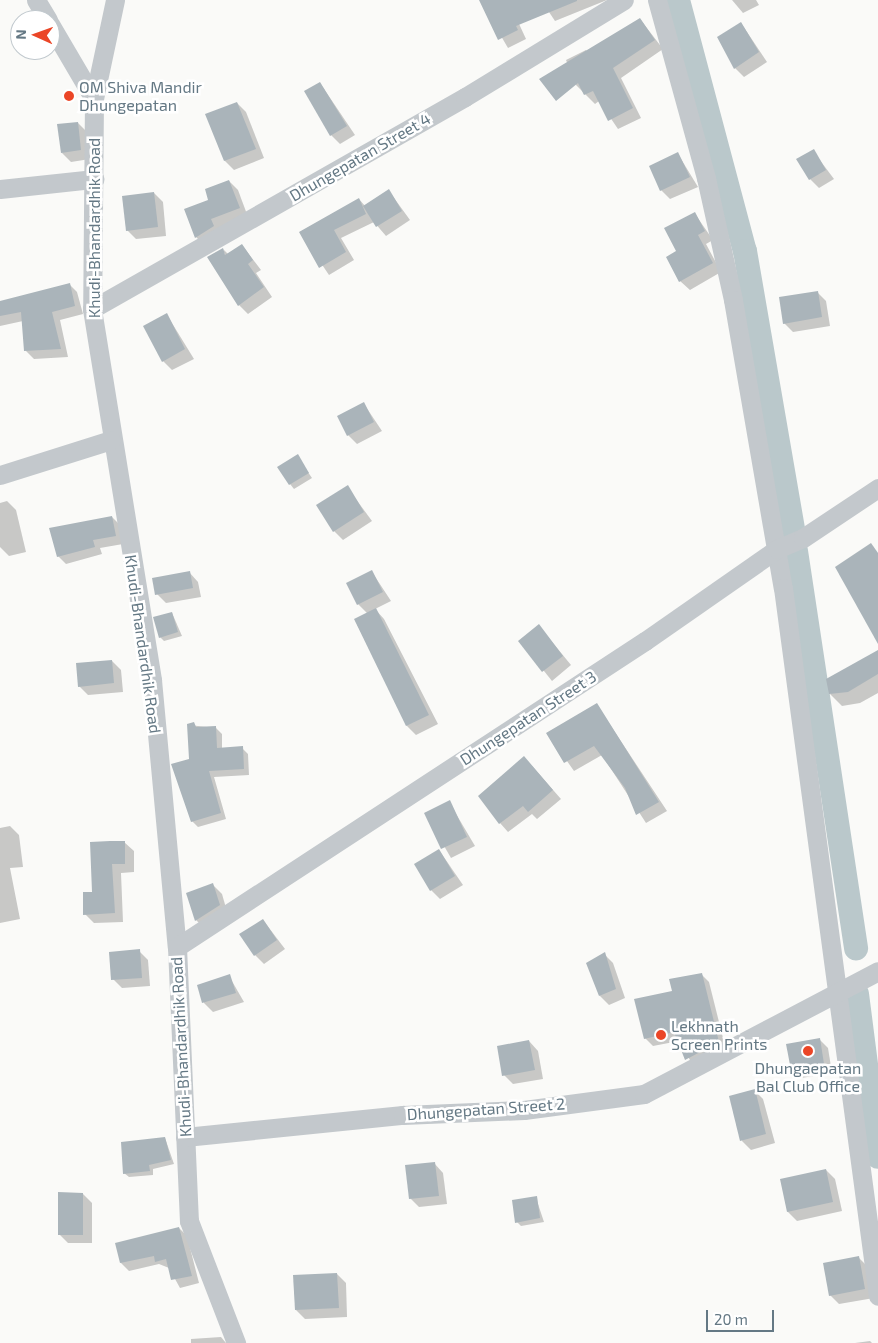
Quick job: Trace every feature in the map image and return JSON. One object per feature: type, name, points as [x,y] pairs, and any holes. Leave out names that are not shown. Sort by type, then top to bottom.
[{"type":"street","name":"Khudi-Bhandardhik Road","points":[[115,0],[94,99],[92,309],[111,440],[152,680],[176,947],[189,1221],[236,1343]]},
{"type":"street","name":"Dhungepatan Street 4","points":[[92,309],[465,97],[624,0]]},
{"type":"street","points":[[657,0],[706,178],[733,300],[776,549],[878,1296]]},
{"type":"street","points":[[60,41],[94,99]]},
{"type":"street","points":[[0,189],[94,179]]},
{"type":"street","points":[[0,475],[111,440]]},
{"type":"street","name":"Dhungepatan Street 3","points":[[176,947],[645,641],[776,549],[803,538],[878,488]]},
{"type":"street","name":"Dhungepatan Street 2","points":[[185,1137],[403,1115],[524,1110],[644,1094],[878,972]]},
{"type":"building","points":[[479,0],[577,1],[516,26],[518,30],[498,40]]},
{"type":"building","points":[[640,18],[655,40],[613,68],[633,108],[608,121],[593,91],[584,95],[578,83],[556,101],[539,79]]},
{"type":"building","points":[[741,22],[759,52],[734,69],[717,37]]},
{"type":"building","points":[[320,82],[347,126],[330,136],[304,91]]},
{"type":"building","points":[[237,102],[256,149],[224,161],[205,114]]},
{"type":"building","points":[[78,122],[81,150],[61,153],[57,124]]},
{"type":"building","points":[[814,149],[826,170],[809,180],[796,159]]},
{"type":"building","points":[[678,152],[690,177],[660,191],[649,166]]},
{"type":"building","points":[[229,180],[240,208],[211,219],[214,226],[195,238],[184,209],[208,200],[205,189]]},
{"type":"building","points":[[389,189],[402,211],[376,227],[363,206]]},
{"type":"building","points":[[154,192],[158,227],[126,231],[122,196]]},
{"type":"building","points":[[359,198],[366,214],[334,230],[346,252],[319,268],[299,232]]},
{"type":"building","points":[[695,212],[705,231],[698,235],[713,263],[679,282],[666,257],[676,251],[664,228]]},
{"type":"building","points":[[242,244],[253,260],[248,264],[264,287],[238,306],[207,257],[223,248],[225,255]]},
{"type":"building","points":[[70,283],[75,306],[52,312],[61,349],[24,351],[21,312],[0,316],[0,301]]},
{"type":"building","points":[[818,291],[822,317],[783,324],[779,297]]},
{"type":"building","points":[[167,313],[185,349],[162,362],[143,326]]},
{"type":"building","points":[[364,402],[374,422],[347,436],[337,416]]},
{"type":"building","points":[[298,454],[309,473],[289,485],[277,467]]},
{"type":"building","points":[[348,485],[364,512],[333,532],[316,505]]},
{"type":"building","points":[[112,516],[116,536],[93,540],[95,547],[57,557],[49,528]]},
{"type":"building","points":[[871,543],[878,553],[878,644],[835,567]]},
{"type":"building","points":[[372,570],[383,592],[357,605],[346,583]]},
{"type":"building","points":[[190,571],[193,588],[155,595],[152,578]]},
{"type":"building","points":[[376,608],[429,715],[406,726],[354,619]]},
{"type":"building","points":[[172,612],[178,632],[159,638],[153,617]]},
{"type":"building","points":[[539,624],[563,656],[542,672],[518,641]]},
{"type":"building","points":[[878,650],[878,674],[848,692],[829,694],[826,679]]},
{"type":"building","points":[[112,660],[114,683],[78,687],[76,663]]},
{"type":"building","points":[[597,703],[659,802],[636,815],[625,788],[594,746],[564,763],[546,733]]},
{"type":"building","points":[[194,722],[196,727],[216,726],[217,748],[243,746],[244,769],[209,771],[221,813],[191,822],[171,764],[189,759],[187,724]]},
{"type":"building","points":[[524,756],[553,790],[528,812],[523,806],[499,824],[478,796]]},
{"type":"building","points":[[450,800],[467,837],[441,849],[424,813]]},
{"type":"building","points":[[125,841],[125,864],[112,864],[115,913],[83,915],[83,892],[92,892],[90,842]]},
{"type":"building","points":[[439,849],[455,876],[430,891],[414,864]]},
{"type":"building","points":[[213,883],[220,905],[195,921],[186,893]]},
{"type":"building","points":[[263,919],[277,940],[254,956],[239,934]]},
{"type":"building","points":[[140,949],[142,978],[111,980],[109,952]]},
{"type":"building","points":[[605,952],[616,989],[599,996],[586,963]]},
{"type":"building","points":[[702,973],[719,1042],[685,1060],[674,1032],[644,1039],[634,999],[672,991],[669,979]]},
{"type":"building","points":[[230,974],[236,993],[202,1003],[197,985]]},
{"type":"building","points":[[820,1038],[824,1064],[791,1070],[786,1044]]},
{"type":"building","points":[[529,1040],[535,1070],[502,1076],[497,1046]]},
{"type":"building","points":[[755,1089],[766,1134],[740,1141],[729,1096]]},
{"type":"building","points":[[165,1137],[171,1160],[149,1165],[150,1171],[123,1174],[121,1142]]},
{"type":"building","points":[[435,1162],[439,1196],[409,1199],[405,1165]]},
{"type":"building","points":[[826,1169],[833,1202],[787,1212],[780,1179]]},
{"type":"building","points":[[58,1192],[83,1193],[83,1235],[58,1235]]},
{"type":"building","points":[[537,1196],[540,1218],[515,1223],[512,1200]]},
{"type":"building","points":[[179,1227],[192,1276],[171,1280],[166,1259],[155,1262],[154,1256],[120,1263],[115,1243]]},
{"type":"building","points":[[859,1256],[865,1289],[829,1296],[823,1263]]},
{"type":"building","points":[[337,1273],[339,1308],[295,1310],[293,1275]]},
{"type":"waterway","points":[[678,0],[745,251],[793,530]]},
{"type":"waterway","points":[[796,551],[856,949]]},
{"type":"waterway","points":[[857,994],[878,1157]]},
{"type":"place","name":"OM Shiva Mandir Dhungepatan","points":[[69,96]]},
{"type":"place","name":"Lekhnath Screen Prints","points":[[661,1035]]},
{"type":"place","name":"Dhungaepatan Bal Club Office","points":[[808,1051]]}]
